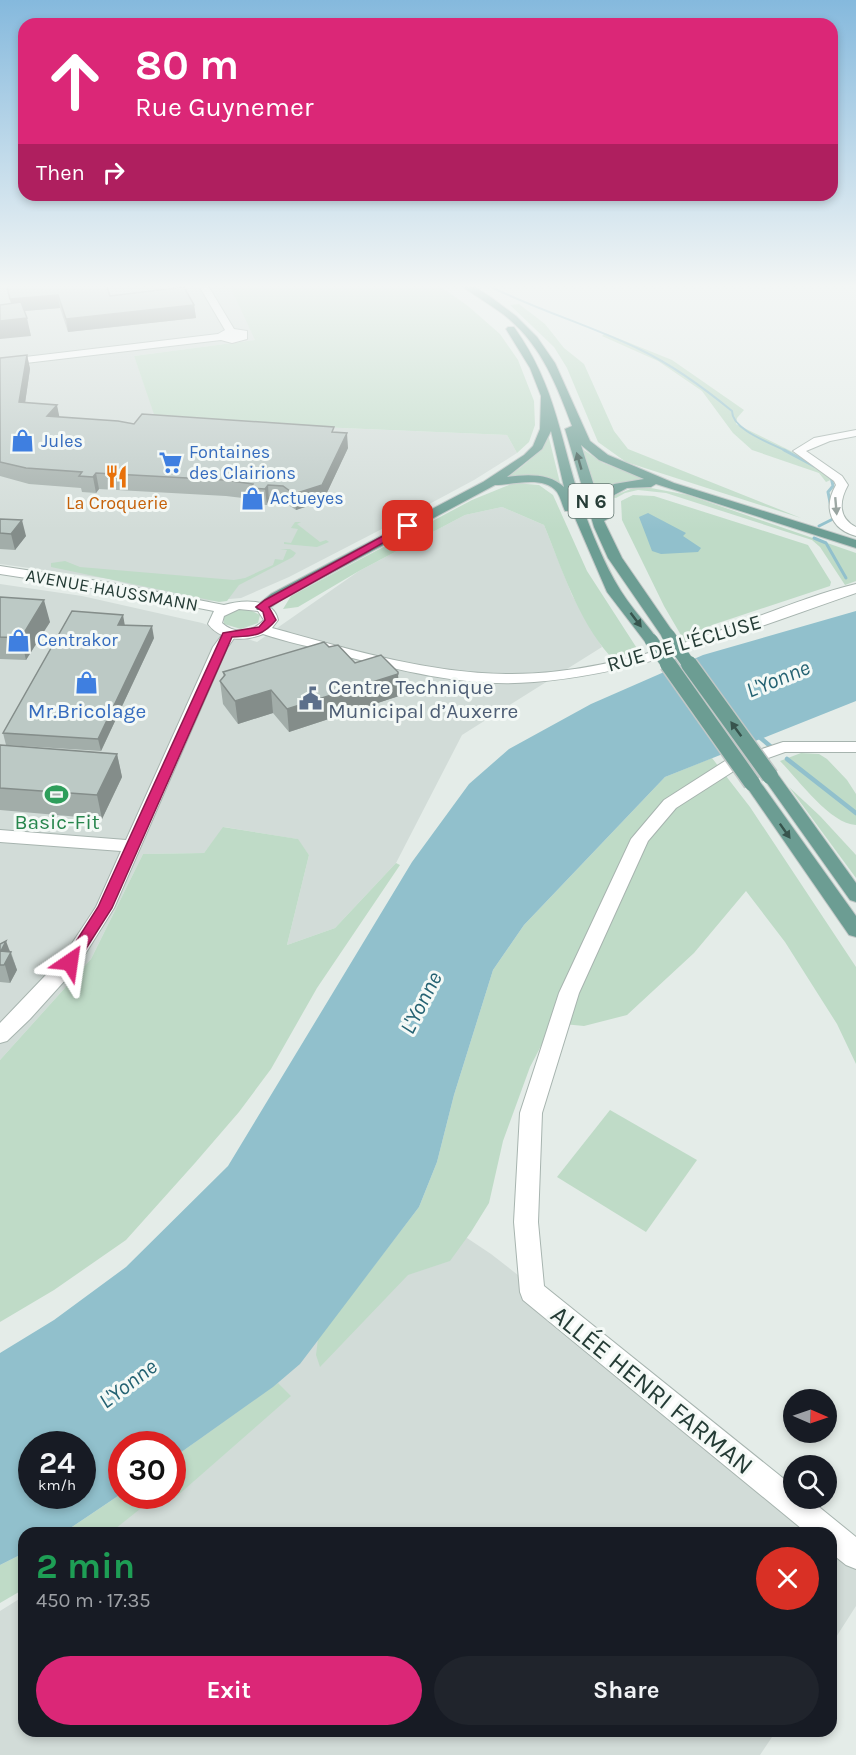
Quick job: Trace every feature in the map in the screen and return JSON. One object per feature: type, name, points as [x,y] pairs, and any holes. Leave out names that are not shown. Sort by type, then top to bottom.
[{"type":"main road","name":"N 6","points":[[536,366],[574,500],[591,546],[620,600],[651,640],[856,930]]},
{"type":"main road","name":"N 6","points":[[551,366],[559,384],[600,527],[615,558],[648,609],[856,896]]},
{"type":"main road","points":[[559,384],[588,447],[602,458],[625,469],[679,488],[856,544]]},
{"type":"main road","points":[[262,607],[276,597],[515,467],[538,447],[546,429],[546,395]]},
{"type":"main road","points":[[487,484],[523,478],[551,483],[560,489],[601,576],[620,600]]},
{"type":"main road","points":[[648,609],[601,508],[601,498],[610,489],[624,484],[640,482],[679,488]]},
{"type":"street","points":[[856,433],[815,443],[799,451],[838,479],[842,485],[834,497],[837,517],[841,525],[856,532]]},
{"type":"street","name":"AVENUE HAUSSMANN","points":[[0,570],[111,587],[220,614]]},
{"type":"street","name":"AVENUE HAUSSMANN","points":[[0,579],[220,614]]},
{"type":"street","name":"RUE DE L'ÉCLUSE","points":[[262,629],[389,663],[437,673],[533,678],[621,664],[672,650],[856,588]]},
{"type":"street","points":[[239,605],[262,607],[267,611],[271,620],[262,629],[247,634],[230,634],[218,628],[220,614],[239,605]]},
{"type":"street","points":[[0,1035],[23,1014],[70,962],[105,908],[220,647],[230,634]]},
{"type":"street","name":"ALLÉE HENRI FARMAN","points":[[821,1527],[532,1292],[526,1222],[531,1113],[569,993],[640,839],[670,804],[731,765],[783,747],[856,747]]},
{"type":"street","points":[[0,836],[132,846]]},
{"type":"street","name":"ALLÉE HENRI FARMAN","points":[[837,1540],[856,1555]]},
{"type":"shaded area","points":[[0,366],[138,366],[157,420],[507,435],[517,453],[474,480],[407,516],[289,577],[241,598],[207,601],[145,589],[110,579],[0,564]]},
{"type":"shaded area","points":[[502,507],[544,525],[572,595],[602,647],[462,735],[396,863],[335,928],[287,945],[309,855],[297,839],[224,827],[204,853],[143,854],[91,959],[0,1060],[0,584],[82,596],[202,623],[257,642],[359,571],[465,515]]},
{"type":"shaded area","points":[[434,1216],[491,1254],[783,1482],[783,1509],[811,1509],[856,1539],[856,1606],[837,1636],[837,1527],[105,1527],[124,1509],[186,1509],[186,1451]]},
{"type":"shaded area","points":[[18,1600],[18,1737],[772,1737],[760,1755],[0,1755],[0,1611]]},
{"type":"green space","points":[[137,366],[520,366],[534,401],[535,425],[529,442],[517,453],[507,435],[156,420]]},
{"type":"green space","points":[[566,366],[585,366],[614,431],[628,449],[801,518],[626,462],[598,442]]},
{"type":"green space","points":[[665,366],[680,366],[744,410],[737,418],[736,424],[797,454],[835,478],[826,482],[819,473],[752,450],[733,433],[702,391]]},
{"type":"green space","points":[[548,434],[560,483],[543,478],[505,478],[530,459]]},
{"type":"green space","points":[[581,448],[603,463],[654,482],[618,483],[595,493]]},
{"type":"green space","points":[[514,483],[539,485],[553,495],[587,571],[640,653],[610,656],[580,610],[544,525],[502,507],[465,515],[359,571],[298,607],[283,609],[291,596],[472,500]]},
{"type":"green space","points":[[633,488],[651,488],[688,495],[856,553],[856,581],[845,585],[820,547],[812,540],[666,493],[638,490],[616,498],[611,497]]},
{"type":"green space","points":[[633,495],[654,496],[808,545],[831,582],[830,586],[712,625],[685,642],[664,606],[622,520],[621,501]]},
{"type":"green space","points":[[295,522],[301,522],[297,524],[320,542],[326,540],[329,542],[317,547],[284,544],[284,542],[291,543],[298,529],[291,528]]},
{"type":"green space","points":[[280,549],[290,549],[296,553],[293,557],[239,585],[227,601],[219,602],[51,567],[51,563],[65,561],[80,567],[234,580],[245,578],[273,565],[275,559],[283,560],[287,550]]},
{"type":"green space","points":[[243,609],[260,615],[258,623],[241,629],[224,624],[224,617],[228,613]]},
{"type":"green space","points":[[801,753],[819,754],[847,780],[856,794],[856,825],[846,823],[825,809],[780,761]]},
{"type":"green space","points":[[712,758],[750,807],[856,967],[856,1064],[837,1024],[785,942],[746,891],[694,953],[627,1015],[584,1026],[553,1023],[530,1067],[503,1141],[489,1203],[471,1232],[450,1261],[408,1275],[320,1367],[316,1355],[318,1339],[419,1207],[437,1162],[454,1095],[493,970],[524,925],[665,777]]},
{"type":"green space","points":[[789,787],[856,855],[856,878]]},
{"type":"green space","points":[[223,827],[298,839],[309,855],[287,945],[335,928],[396,863],[400,865],[317,988],[271,1069],[239,1112],[195,1163],[126,1240],[54,1290],[0,1322],[0,1060],[91,959],[143,854],[204,853]]},
{"type":"green space","points":[[610,1110],[697,1160],[646,1232],[557,1177]]},
{"type":"green space","points":[[278,1383],[291,1396],[186,1488],[186,1449]]},
{"type":"green space","points":[[108,1503],[108,1509],[140,1509],[118,1527],[72,1527]]},
{"type":"green space","points":[[18,1556],[18,1592],[0,1603],[0,1565]]},
{"type":"water","points":[[648,513],[686,533],[683,536],[701,548],[698,552],[661,554],[652,551],[639,517]]},
{"type":"water","name":"L'Yonne","points":[[856,611],[856,701],[665,777],[524,925],[493,970],[454,1095],[437,1162],[419,1207],[300,1364],[273,1387],[186,1449],[186,1431],[108,1431],[108,1503],[72,1527],[18,1527],[18,1556],[0,1565],[0,1353],[54,1320],[126,1267],[228,1166],[412,862],[469,784],[509,749],[591,704],[703,655]]},
{"type":"building","name":"Fontaines des Clairions","points":[[0,366],[25,366],[19,402],[57,405],[47,416],[134,424],[142,414],[334,427],[332,432],[347,433],[322,485],[294,494],[283,486],[268,485],[265,489],[250,488],[253,484],[224,480],[96,473],[93,477],[79,476],[82,472],[26,468],[0,462]]},
{"type":"building","points":[[0,519],[22,520],[11,534],[0,533]]},
{"type":"building","points":[[0,597],[44,600],[21,638],[0,637]]},
{"type":"building","name":"Mr.Bricolage","points":[[72,611],[123,615],[118,625],[152,626],[98,739],[3,733]]},
{"type":"building","points":[[324,642],[329,647],[338,645],[355,663],[381,655],[398,674],[287,709],[271,690],[235,701],[220,681],[225,675],[223,672]]},
{"type":"building","points":[[0,745],[117,754],[97,795],[0,788]]},
{"type":"building","points":[[6,941],[1,951],[11,952],[4,965],[0,965],[0,944]]},
{"type":"waterway","points":[[669,366],[732,411],[738,424],[745,430],[785,451]]},
{"type":"waterway","points":[[785,451],[814,466]]},
{"type":"waterway","points":[[831,477],[833,486],[828,492],[831,507]]},
{"type":"waterway","points":[[819,526],[835,518]]},
{"type":"waterway","points":[[814,538],[826,543],[846,578]]},
{"type":"waterway","points":[[756,734],[770,746]]},
{"type":"waterway","points":[[787,759],[856,813]]},
{"type":"place","name":"Jules","points":[[23,441]]},
{"type":"place","name":"Fontaines des Clairions","points":[[171,462]]},
{"type":"place","name":"La Croquerie","points":[[117,477]]},
{"type":"place","name":"Actueyes","points":[[252,498]]},
{"type":"place","name":"Centrakor","points":[[19,640]]},
{"type":"place","name":"Mr.Bricolage","points":[[87,683]]},
{"type":"place","name":"Centre Technique Municipal d’Auxerre","points":[[310,699]]},
{"type":"place","name":"Basic-Fit","points":[[57,794]]},
{"type":"route","points":[[70,962],[105,908],[220,647],[227,636],[247,634],[262,629],[271,620],[270,615],[262,607],[276,597],[408,526]]}]
